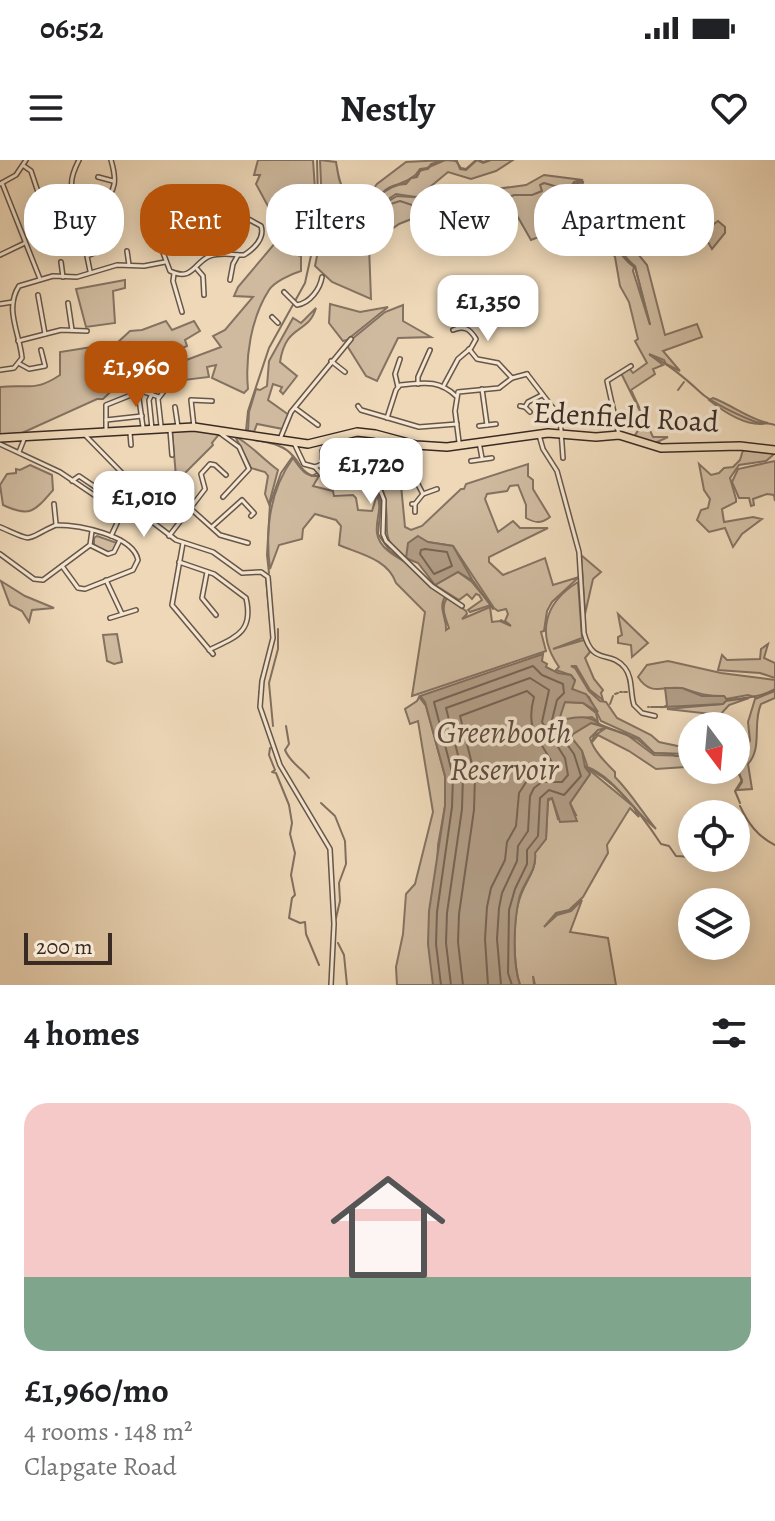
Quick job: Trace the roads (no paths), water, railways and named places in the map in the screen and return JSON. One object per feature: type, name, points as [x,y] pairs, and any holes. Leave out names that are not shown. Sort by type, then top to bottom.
[{"type":"main road","name":"Edenfield Road","points":[[0,441],[194,427],[311,444],[363,432],[433,447],[460,446],[539,433],[596,437],[619,435],[661,448],[740,446],[775,450]]},
{"type":"street","points":[[24,241],[1,184],[16,175],[26,160]]},
{"type":"street","points":[[111,160],[114,184]]},
{"type":"street","points":[[70,184],[77,161]]},
{"type":"street","points":[[24,166],[31,171],[35,184]]},
{"type":"street","points":[[98,177],[115,181]]},
{"type":"street","points":[[250,219],[261,226],[262,233],[250,251]]},
{"type":"street","points":[[0,255],[24,243]]},
{"type":"street","points":[[127,251],[129,265]]},
{"type":"street","points":[[30,256],[40,279]]},
{"type":"street","points":[[87,256],[90,271]]},
{"type":"street","points":[[163,256],[174,274],[173,281],[182,312]]},
{"type":"street","points":[[174,274],[196,269],[208,256]]},
{"type":"street","points":[[230,280],[237,256]]},
{"type":"street","points":[[61,262],[63,277]]},
{"type":"street","points":[[0,370],[14,368],[22,358],[14,327],[13,302],[19,286],[40,279],[77,277],[117,265],[144,266],[165,262]]},
{"type":"street","points":[[196,269],[203,276],[204,295]]},
{"type":"street","points":[[284,292],[297,304],[320,287],[322,277]]},
{"type":"street","points":[[38,295],[45,334]]},
{"type":"street","points":[[0,304],[13,302]]},
{"type":"street","points":[[68,303],[72,330]]},
{"type":"street","points":[[272,317],[278,323]]},
{"type":"street","points":[[444,385],[458,359],[476,339],[467,329],[453,330]]},
{"type":"street","points":[[18,341],[72,330],[87,331]]},
{"type":"street","points":[[280,439],[295,408],[351,339]]},
{"type":"street","points":[[469,349],[477,359],[498,363],[512,378]]},
{"type":"street","points":[[19,364],[29,369],[45,366],[41,350]]},
{"type":"street","points":[[418,384],[418,377],[430,353]]},
{"type":"street","points":[[387,418],[398,387],[395,379],[400,359]]},
{"type":"street","points":[[331,361],[345,372]]},
{"type":"street","points":[[619,435],[607,381],[631,366]]},
{"type":"street","points":[[460,446],[458,392],[499,388],[530,370]]},
{"type":"street","points":[[527,374],[562,422],[560,452],[563,458]]},
{"type":"street","points":[[398,387],[444,385],[456,396]]},
{"type":"street","points":[[161,429],[158,398],[168,386]]},
{"type":"street","points":[[482,389],[487,425]]},
{"type":"street","points":[[106,433],[106,405],[141,391],[158,398]]},
{"type":"street","points":[[141,391],[142,416]]},
{"type":"street","points":[[152,394],[149,400],[172,455]]},
{"type":"street","points":[[525,407],[542,395]]},
{"type":"street","points":[[194,427],[191,400],[212,401]]},
{"type":"street","points":[[358,406],[361,410],[419,427],[457,424]]},
{"type":"street","points":[[520,406],[530,412]]},
{"type":"street","points":[[161,429],[175,407]]},
{"type":"street","points":[[295,408],[318,425]]},
{"type":"street","points":[[562,422],[570,422],[578,413]]},
{"type":"street","points":[[105,420],[142,416],[161,429]]},
{"type":"street","points":[[479,426],[496,424]]},
{"type":"street","points":[[214,428],[239,447],[249,469],[223,497]]},
{"type":"street","points":[[130,431],[131,445]]},
{"type":"street","points":[[539,433],[543,449],[561,482],[563,500],[579,552],[584,633],[588,645],[598,657],[622,665],[630,679],[634,705],[642,713],[653,714]]},
{"type":"street","points":[[84,434],[124,475]]},
{"type":"street","points":[[19,452],[25,437]]},
{"type":"street","points":[[0,441],[103,501],[148,519],[169,536],[213,552],[244,574],[261,572],[268,577],[273,638],[262,681],[260,707],[280,765],[330,849],[334,924],[331,985]]},
{"type":"street","points":[[294,441],[304,464],[315,467],[321,474]]},
{"type":"street","points":[[479,442],[482,460]]},
{"type":"street","points":[[410,444],[407,463],[423,494]]},
{"type":"street","points":[[315,467],[339,457],[369,463],[384,500],[383,534],[386,541],[432,586],[462,606]]},
{"type":"street","points":[[471,461],[492,458]]},
{"type":"street","points":[[169,536],[205,489],[201,474],[210,464],[225,476]]},
{"type":"street","points":[[72,481],[79,476],[104,493],[105,497]]},
{"type":"street","points":[[148,519],[165,478]]},
{"type":"street","points":[[415,512],[414,504],[423,494],[437,489]]},
{"type":"street","points":[[212,527],[244,499],[254,513],[251,516]]},
{"type":"street","points":[[54,504],[56,525]]},
{"type":"street","points":[[111,536],[124,508]]},
{"type":"street","points":[[191,509],[220,535],[248,543]]},
{"type":"street","points":[[0,527],[27,539],[56,525],[111,536],[135,549],[138,566],[85,589],[78,588],[62,566]]},
{"type":"street","points":[[0,554],[34,579],[43,580],[90,545],[92,531]]},
{"type":"street","points":[[90,545],[108,554],[114,552],[120,540]]},
{"type":"street","points":[[179,562],[208,572],[242,593],[247,603],[247,624],[243,631],[211,652],[172,605],[179,562],[183,543]]},
{"type":"street","points":[[208,572],[202,598],[216,613]]},
{"type":"street","points":[[106,580],[122,614]]},
{"type":"street","points":[[110,618],[136,610]]},
{"type":"water","points":[[418,536],[428,542],[453,546],[473,581],[458,572],[435,585],[418,563],[406,558],[408,543]]},
{"type":"water","name":"Greenbooth Reservoir","points":[[543,654],[542,661],[547,664],[546,667],[571,675],[575,681],[572,689],[586,694],[598,712],[583,703],[565,702],[559,720],[586,718],[601,725],[591,723],[571,737],[582,751],[585,767],[590,774],[570,803],[577,821],[560,822],[552,798],[548,799],[546,839],[535,853],[534,866],[517,908],[515,954],[520,985],[433,985],[428,944],[429,911],[445,806],[445,776],[425,702],[420,696]]},
{"type":"water","points":[[665,688],[682,688],[702,696],[724,696],[727,700],[723,704],[664,707],[667,705]]},
{"type":"waterway","points":[[246,431],[248,411],[269,348],[305,283],[312,251],[323,238],[326,224],[318,200],[317,160]]},
{"type":"waterway","points":[[394,186],[406,183],[416,177],[420,170],[445,160]]},
{"type":"waterway","points":[[455,160],[466,169],[476,160]]},
{"type":"waterway","points":[[479,160],[490,160]]},
{"type":"waterway","points":[[394,203],[453,207],[489,197],[500,201],[514,195],[532,195],[542,191],[540,185],[544,183],[575,192],[593,211],[597,211],[600,222],[605,225],[600,230],[635,267],[650,324]]},
{"type":"waterway","points":[[650,355],[718,405],[756,422],[775,425]]},
{"type":"waterway","points":[[678,390],[684,382]]},
{"type":"waterway","points":[[254,440],[280,446],[308,474],[312,476],[317,473]]},
{"type":"waterway","points":[[269,573],[270,504],[281,473],[293,456]]},
{"type":"waterway","points":[[331,462],[366,466],[381,503],[378,534],[390,551],[404,561]]},
{"type":"waterway","points":[[266,578],[270,621]]},
{"type":"waterway","points":[[474,582],[493,609]]},
{"type":"waterway","points":[[501,620],[510,625]]},
{"type":"waterway","points":[[273,726],[269,683],[278,649],[278,629]]},
{"type":"waterway","points":[[727,700],[758,696],[775,690]]},
{"type":"waterway","points":[[259,692],[261,714]]},
{"type":"waterway","points":[[610,704],[613,696]]},
{"type":"waterway","points":[[651,707],[664,707]]},
{"type":"waterway","points":[[601,725],[637,739],[654,753],[678,756]]},
{"type":"waterway","points":[[286,726],[289,744],[285,750],[309,778]]},
{"type":"waterway","points":[[270,748],[269,755],[275,770],[272,772],[276,773],[289,805],[292,823],[290,834],[295,853],[291,875],[295,895],[289,918],[305,922],[306,934],[319,965]]},
{"type":"waterway","points":[[585,767],[618,790],[661,844],[669,846],[678,856]]},
{"type":"waterway","points":[[739,784],[735,791],[739,800]]},
{"type":"waterway","points":[[321,803],[335,816],[345,841],[346,864],[339,883],[340,901],[336,918]]},
{"type":"waterway","points":[[750,823],[763,838],[775,845]]},
{"type":"waterway","points":[[338,943],[344,955],[347,985]]}]
